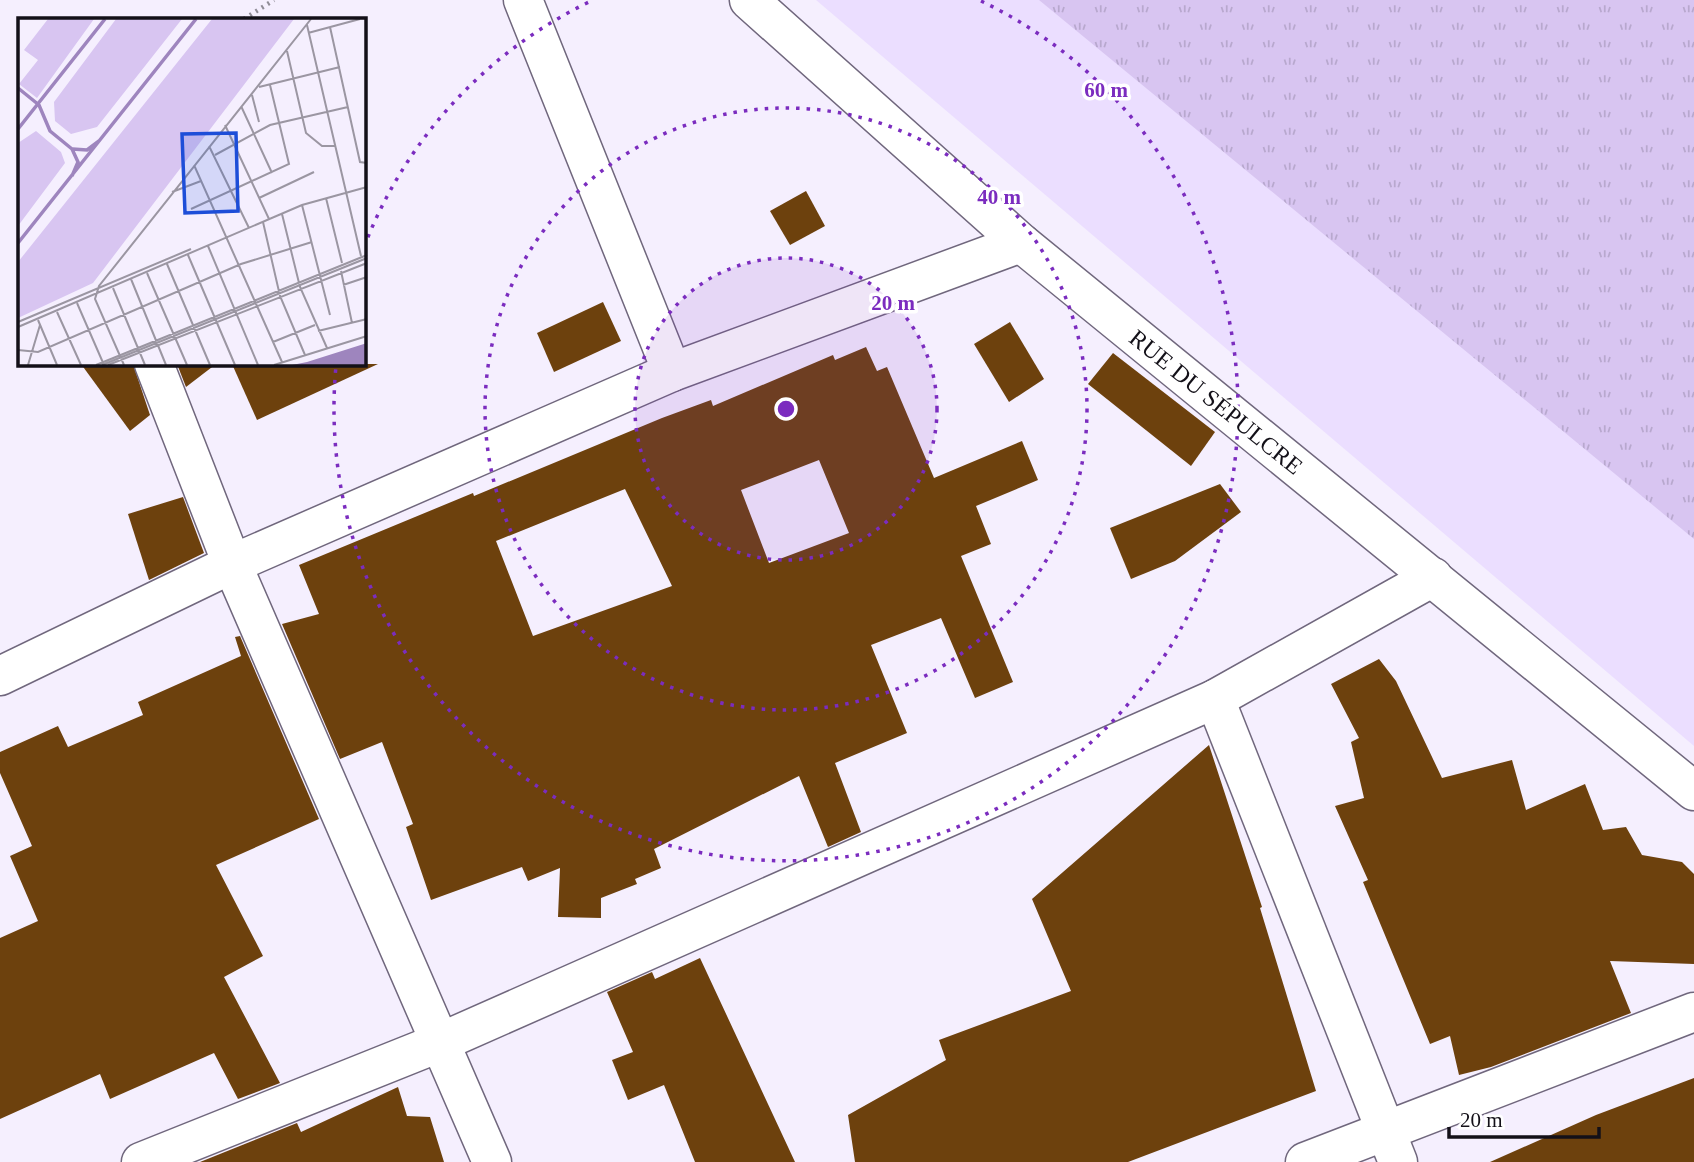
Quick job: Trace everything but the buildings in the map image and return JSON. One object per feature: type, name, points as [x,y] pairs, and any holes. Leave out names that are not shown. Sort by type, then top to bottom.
[{"type":"street","points":[[523,0],[672,372]]},
{"type":"street","name":"RUE DU SÉPULCRE","points":[[749,0],[1021,243],[1694,791]]},
{"type":"street","points":[[0,676],[232,564],[672,372],[1021,243]]},
{"type":"street","points":[[155,366],[232,564],[492,1162]]},
{"type":"street","points":[[141,1162],[441,1042],[1215,699],[1433,577]]},
{"type":"street","points":[[1215,699],[1391,1147]]},
{"type":"street","points":[[1305,1162],[1391,1147],[1694,1012]]},
{"type":"path","points":[[246,18],[274,0]]},
{"type":"shaded area","points":[[816,0],[1694,0],[1694,746]]},
{"type":"green space","points":[[1039,0],[1694,0],[1694,539]]}]
